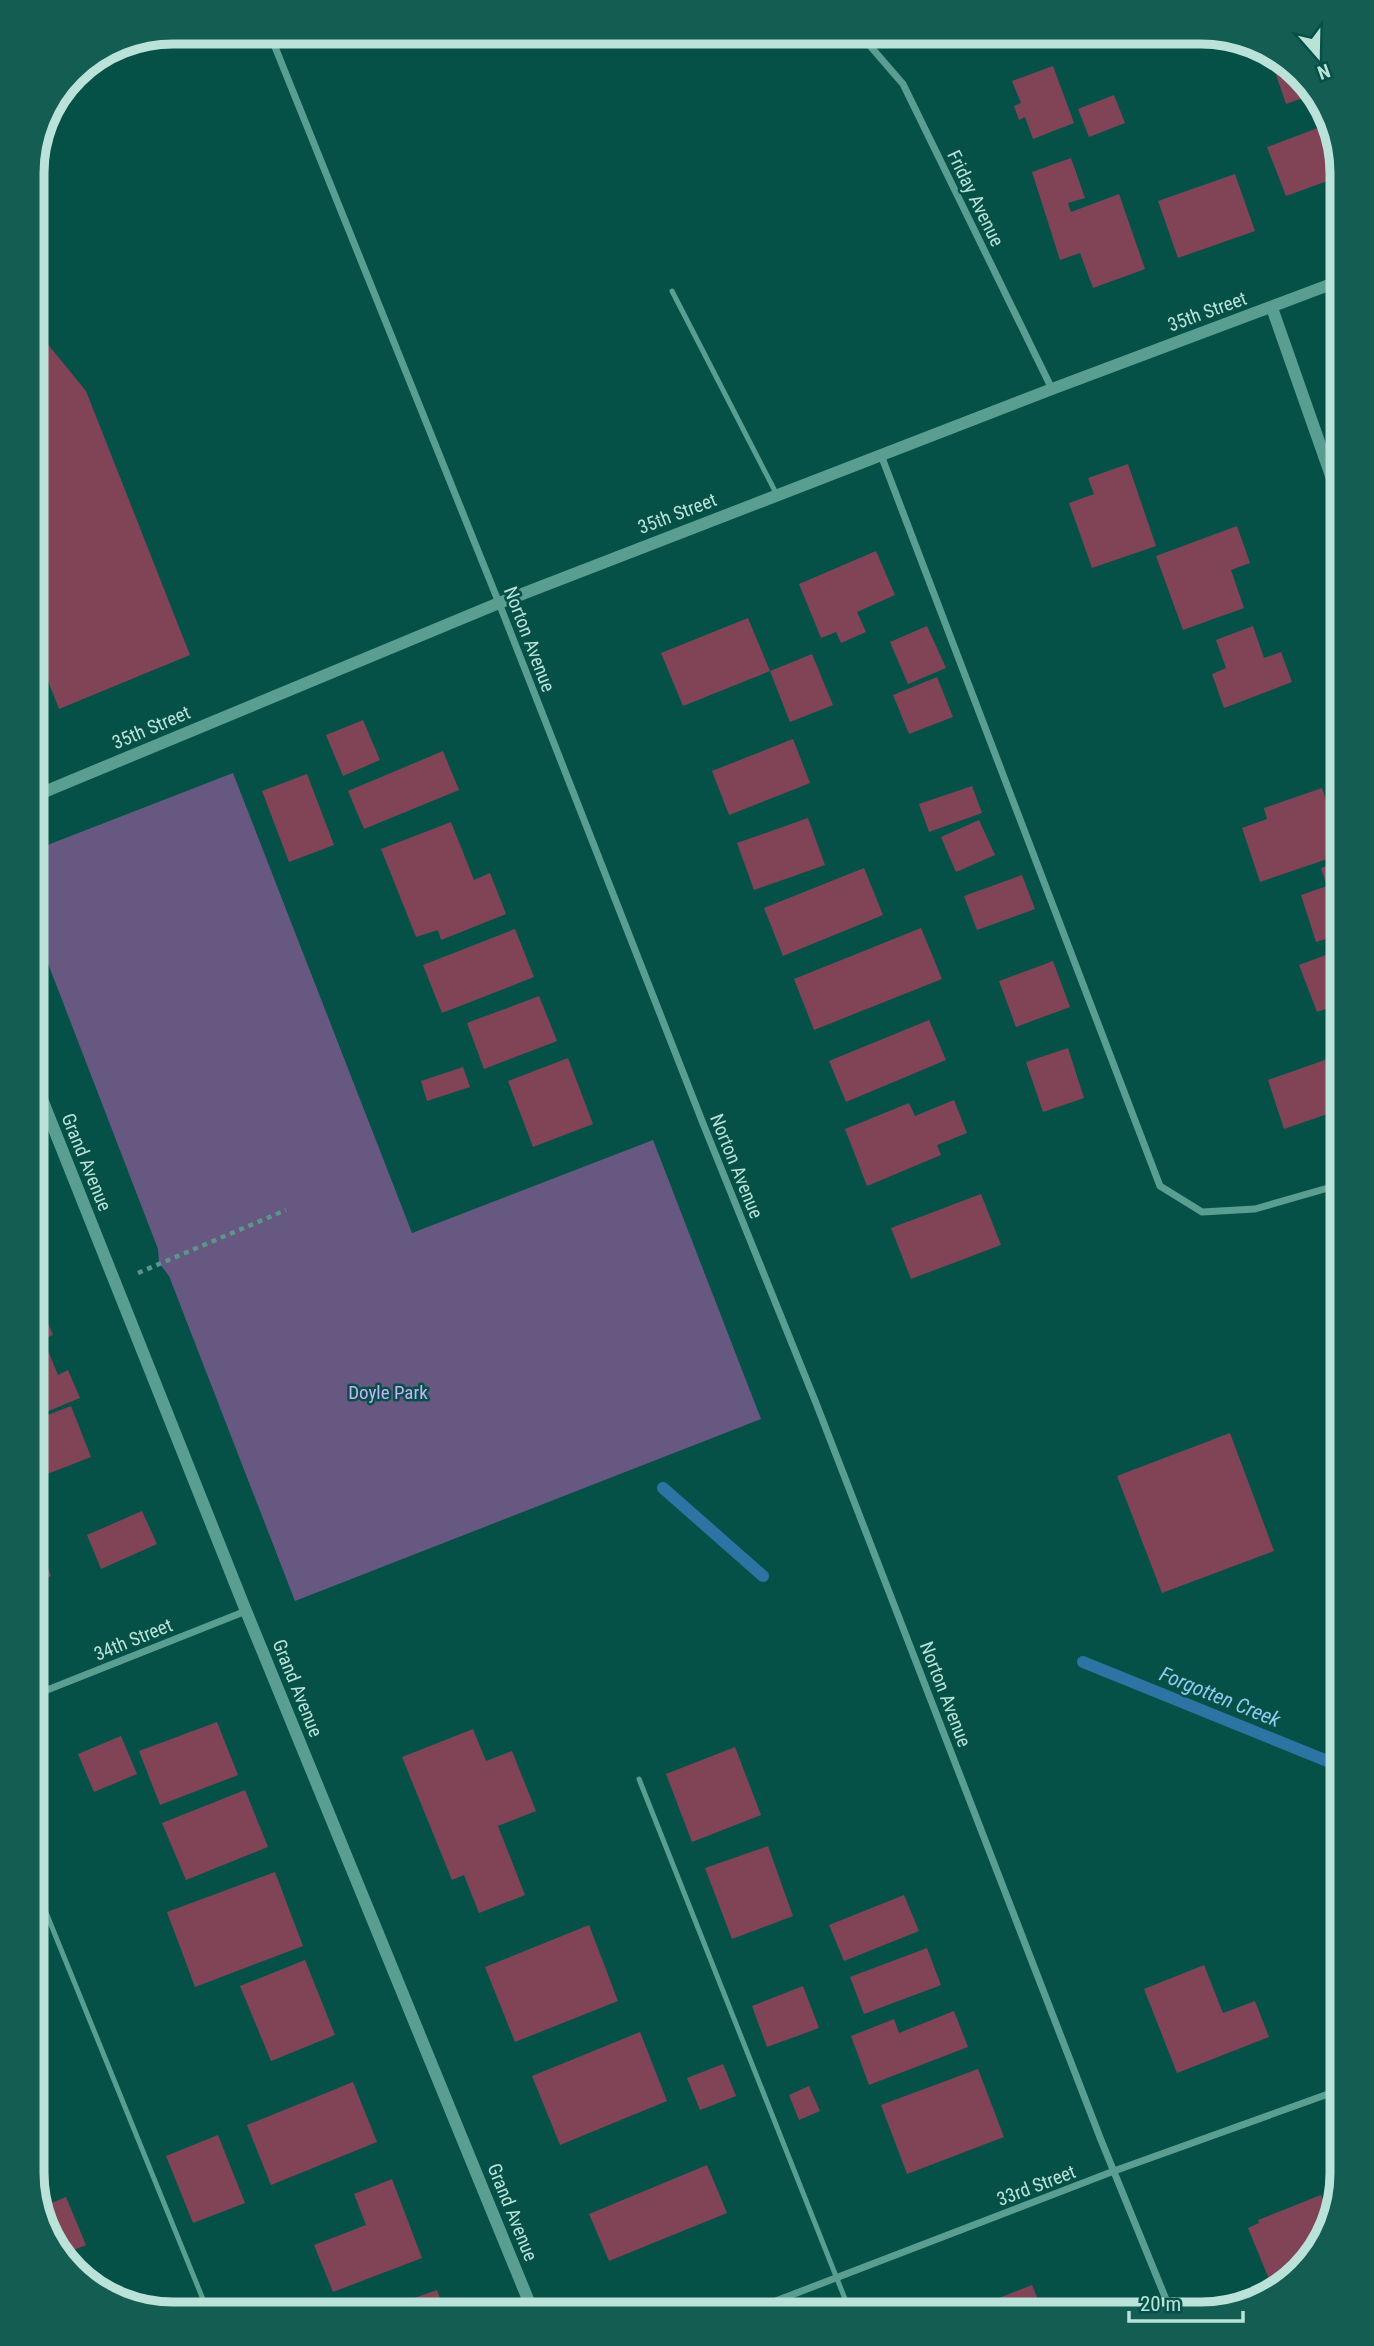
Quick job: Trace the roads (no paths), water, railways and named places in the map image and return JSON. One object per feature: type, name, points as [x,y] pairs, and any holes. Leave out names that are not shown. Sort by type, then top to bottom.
[{"type":"street","name":"Norton Avenue","points":[[274,44],[816,1403],[1167,2302]]},
{"type":"street","name":"Friday Avenue","points":[[868,44],[903,84],[1052,389]]},
{"type":"street","name":"35th Street","points":[[44,792],[499,603],[880,454],[1330,285]]},
{"type":"street","points":[[1272,308],[1330,474]]},
{"type":"street","points":[[880,454],[1160,1186],[1202,1212],[1255,1209],[1330,1187]]},
{"type":"street","name":"Grand Avenue","points":[[44,1104],[246,1611],[529,2302]]},
{"type":"street","name":"34th Street","points":[[44,1691],[246,1611]]},
{"type":"street","name":"33rd Street","points":[[773,2302],[1114,2171],[1330,2093]]},
{"type":"lane","points":[[672,291],[777,495]]},
{"type":"lane","points":[[639,1779],[846,2302]]},
{"type":"lane","points":[[44,1908],[204,2302]]},
{"type":"waterway","name":"Forgotten Creek","points":[[663,1488],[763,1576]]},
{"type":"waterway","name":"Forgotten Creek","points":[[1083,1662],[1330,1762]]},
{"type":"park label","name":"Doyle Park","points":[[388,1392]]}]
